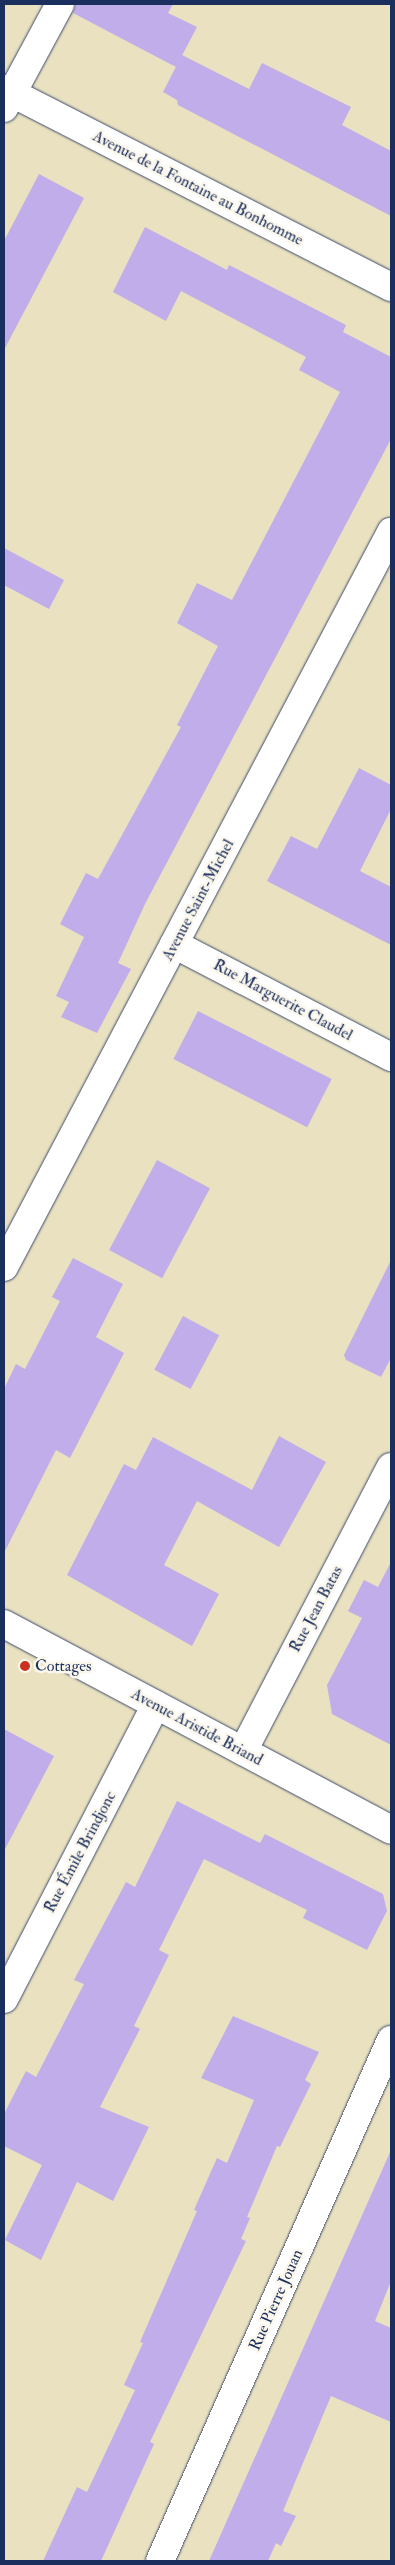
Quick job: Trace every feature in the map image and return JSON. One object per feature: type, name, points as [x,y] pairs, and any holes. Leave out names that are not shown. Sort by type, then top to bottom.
[{"type":"street","points":[[7,97],[60,4]]},
{"type":"street","name":"Avenue de la Fontaine au Bonhomme","points":[[7,97],[391,287]]},
{"type":"street","name":"Avenue Saint-Michel","points":[[4,1267],[391,532]]},
{"type":"street","name":"Rue Marguerite Claudel","points":[[174,944],[391,1057]]},
{"type":"street","name":"Rue Jean Batas","points":[[243,1751],[391,1467]]},
{"type":"street","name":"Avenue Aristide Briand","points":[[4,1624],[391,1830]]},
{"type":"street","name":"Rue Émile Brindjonc","points":[[4,1999],[156,1705]]},
{"type":"street","name":"Rue Pierre Jouan","points":[[160,2561],[391,2040]]},
{"type":"building","points":[[76,4],[173,4],[168,13],[197,27],[176,67],[73,13]]},
{"type":"building","points":[[182,55],[249,89],[262,63],[351,107],[342,125],[391,151],[391,216],[178,105],[177,100],[163,92]]},
{"type":"building","points":[[39,174],[84,198],[4,350],[4,241]]},
{"type":"building","points":[[145,227],[227,270],[229,265],[346,325],[343,332],[391,357],[391,439],[145,904],[118,963],[131,969],[97,1033],[61,1017],[69,1002],[56,996],[84,937],[60,924],[86,873],[98,879],[181,727],[177,725],[218,646],[177,623],[197,583],[232,600],[340,392],[299,370],[306,357],[181,291],[166,321],[113,292]]},
{"type":"building","points":[[4,548],[64,580],[49,609],[4,585]]},
{"type":"building","points":[[359,768],[391,785],[391,809],[360,871],[391,887],[391,945],[267,881],[291,836],[317,849]]},
{"type":"building","points":[[198,1011],[332,1079],[307,1127],[173,1059]]},
{"type":"building","points":[[157,1160],[210,1188],[162,1278],[109,1250]]},
{"type":"building","points":[[73,1258],[123,1284],[96,1337],[124,1353],[70,1458],[56,1450],[4,1553],[4,1389],[16,1364],[25,1369],[60,1301],[52,1297]]},
{"type":"building","points":[[391,1260],[391,1358],[381,1377],[346,1360],[344,1355]]},
{"type":"building","points":[[183,1316],[219,1335],[191,1389],[154,1370]]},
{"type":"building","points":[[279,1436],[326,1462],[279,1547],[197,1501],[164,1565],[219,1594],[192,1646],[67,1575],[124,1464],[136,1470],[153,1437],[252,1490]]},
{"type":"building","points":[[391,1562],[391,1745],[332,1714],[327,1685],[362,1618],[348,1611],[364,1580],[378,1587]]},
{"type":"building","points":[[4,1729],[54,1756],[4,1851]]},
{"type":"building","points":[[177,1801],[260,1843],[265,1834],[383,1894],[387,1911],[367,1950],[303,1918],[307,1910],[204,1859],[159,1950],[169,1955],[134,2026],[140,2029],[100,2107],[149,2127],[113,2201],[77,2182],[41,2260],[5,2240],[42,2165],[4,2146],[4,2114],[26,2071],[36,2077],[84,1984],[74,1980],[126,1882],[135,1887]]},
{"type":"building","points":[[233,2016],[319,2052],[305,2080],[311,2084],[280,2147],[277,2146],[247,2217],[250,2218],[241,2239],[246,2241],[150,2442],[154,2444],[101,2561],[43,2561],[77,2487],[87,2492],[135,2390],[124,2385],[143,2343],[140,2342],[197,2211],[194,2210],[217,2158],[227,2163],[254,2100],[201,2078]]},
{"type":"building","points":[[391,2150],[391,2281],[375,2321],[391,2328],[391,2422],[331,2396],[283,2511],[296,2516],[281,2546],[276,2543],[268,2561],[209,2561]]},
{"type":"place","name":"Cottages","points":[[25,1666]]}]
